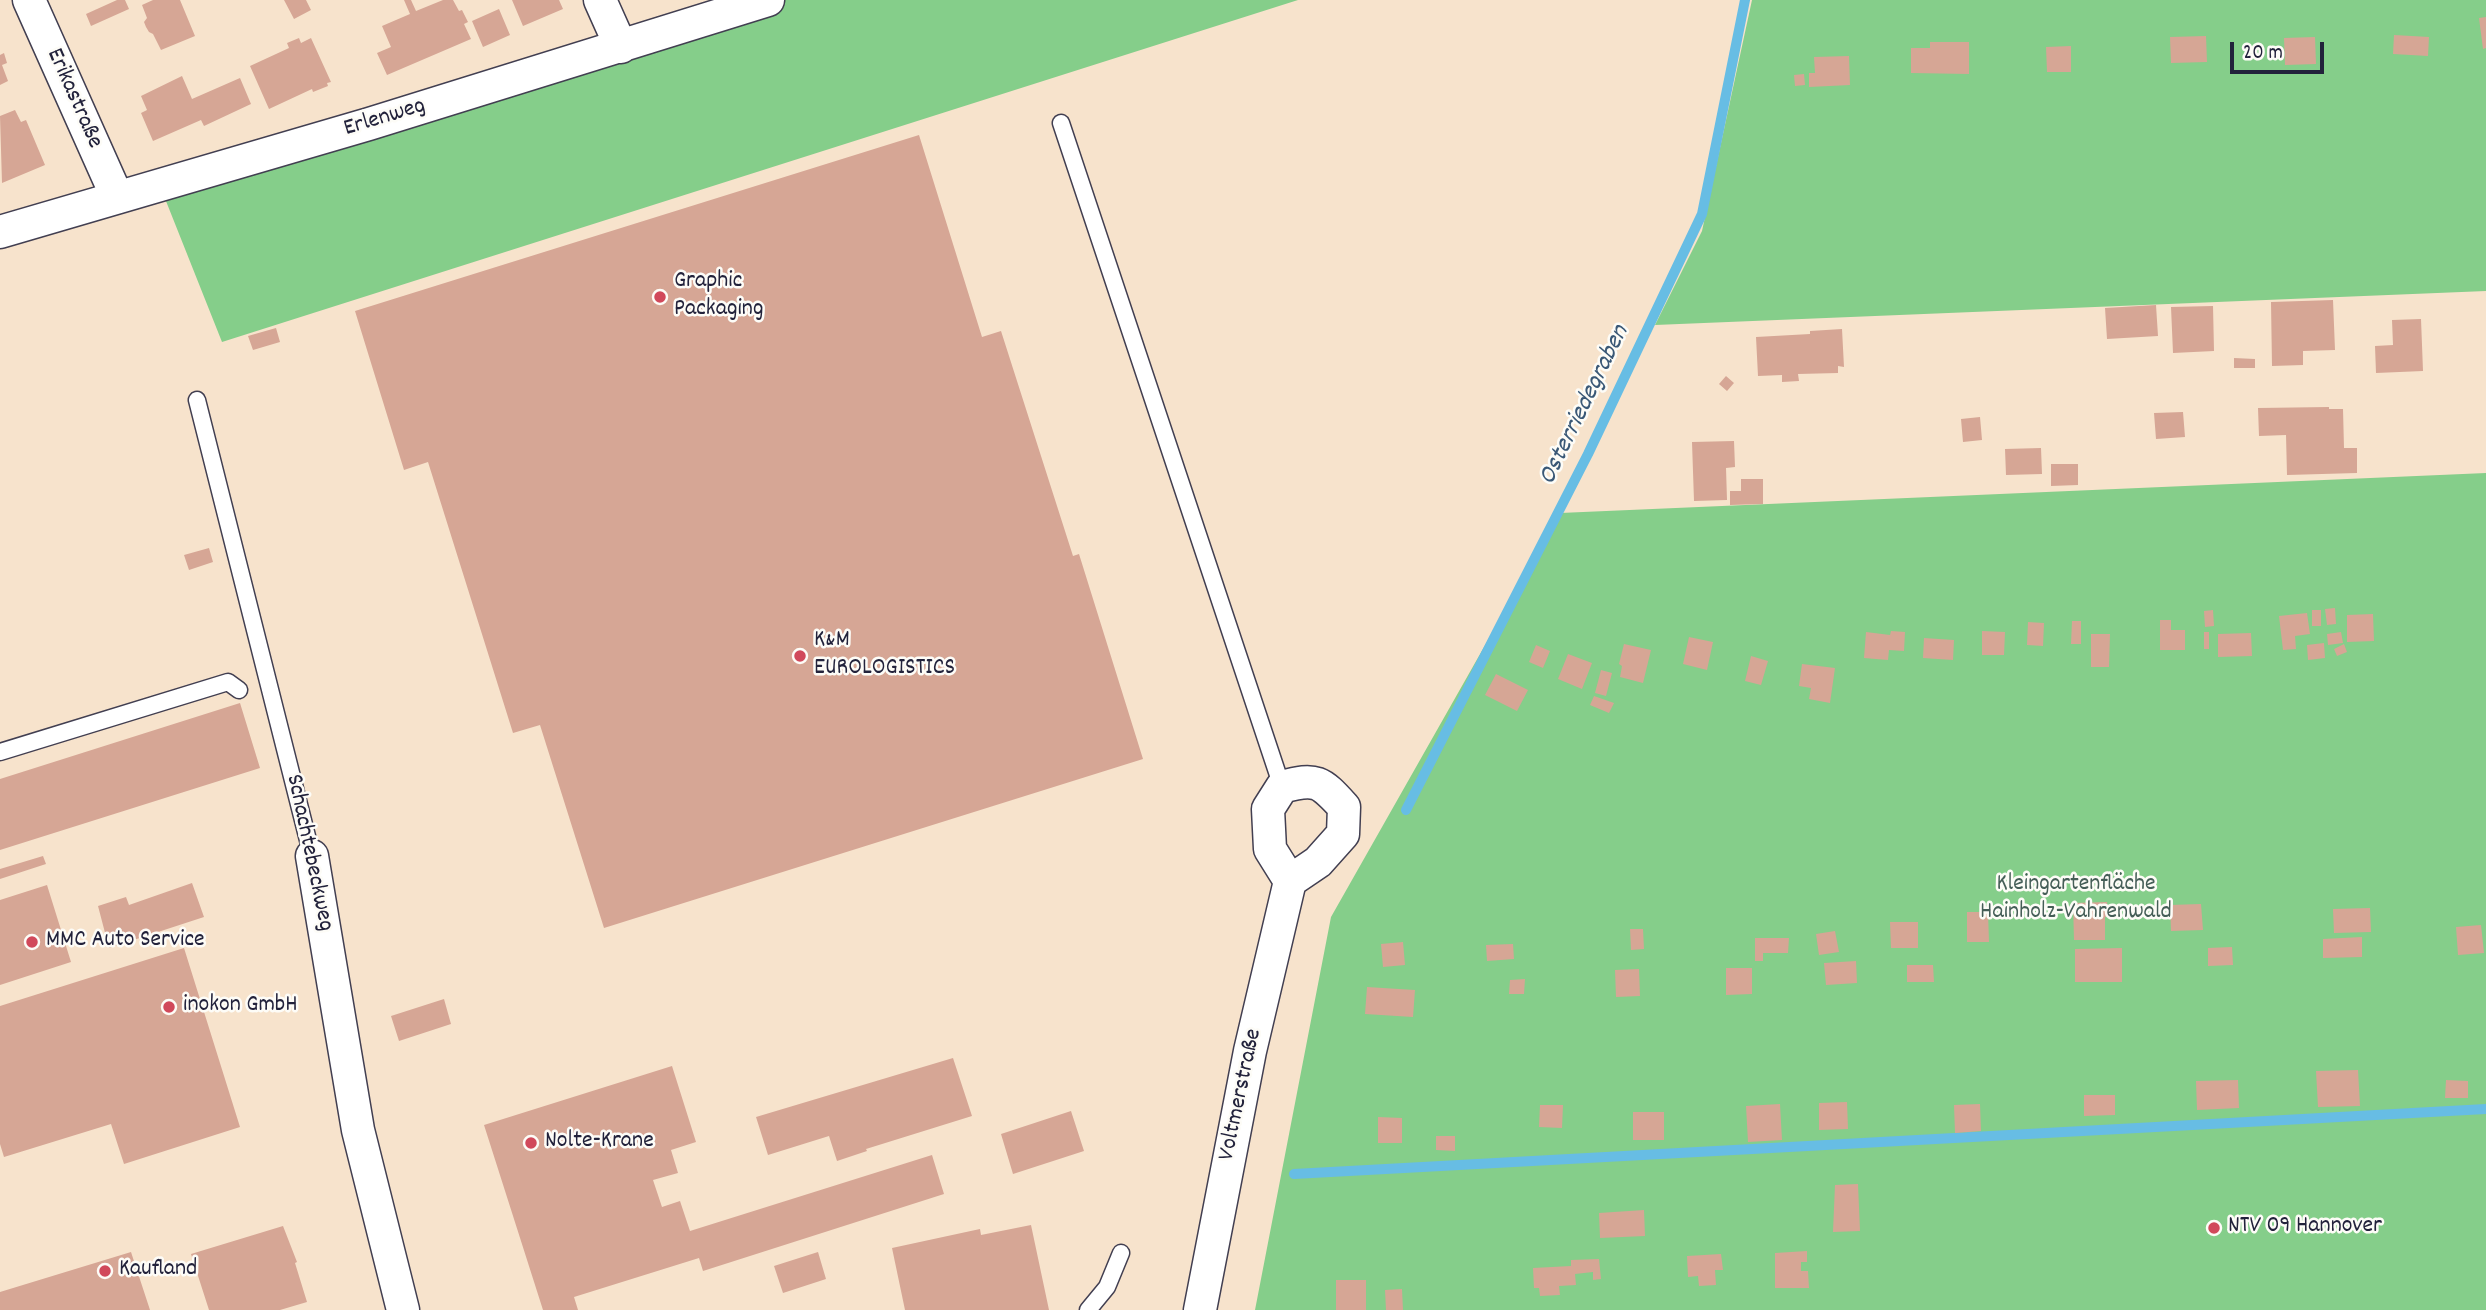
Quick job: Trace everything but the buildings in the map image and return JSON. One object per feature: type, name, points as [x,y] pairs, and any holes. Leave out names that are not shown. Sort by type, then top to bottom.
[{"type":"street","name":"Erikastraße","points":[[29,0],[117,197]]},
{"type":"street","points":[[600,0],[621,47]]},
{"type":"street","name":"Erlenweg","points":[[0,232],[621,47],[768,0]]},
{"type":"street","points":[[1300,782],[1323,785],[1344,807],[1343,834],[1318,862],[1290,881],[1270,849],[1268,809],[1282,787],[1300,782]]},
{"type":"street","name":"Schachtebeckweg","points":[[312,856],[358,1130],[403,1310]]},
{"type":"street","name":"Voltmerstraße","points":[[1199,1310],[1250,1051],[1290,881]]},
{"type":"lane","points":[[1061,123],[1282,787]]},
{"type":"lane","name":"Schachtebeckweg","points":[[197,400],[312,856]]},
{"type":"lane","points":[[0,752],[228,682],[239,690]]},
{"type":"lane","points":[[1088,1310],[1107,1287],[1121,1254]]},
{"type":"green space","points":[[738,0],[1298,0],[222,342],[160,186]]},
{"type":"green space","points":[[1752,0],[2486,0],[2486,291],[1655,325],[1702,231]]},
{"type":"green space","name":"Kleingartenfläche Hainholz-Vahrenwald","points":[[2486,473],[2486,1310],[1255,1310],[1331,917],[1560,513]]},
{"type":"waterway","name":"Osterriedegraben","points":[[1406,810],[1588,454],[1702,214],[1745,0]]},
{"type":"waterway","points":[[1294,1174],[2486,1109]]},
{"type":"place","name":"Graphic Packaging","points":[[660,297]]},
{"type":"place","name":"K&M EUROLOGISTICS","points":[[800,656]]},
{"type":"place","name":"MMC Auto Service","points":[[32,942]]},
{"type":"place","name":"inokon GmbH","points":[[169,1007]]},
{"type":"place","name":"Nolte-Krane","points":[[531,1143]]},
{"type":"place","name":"NTV 09 Hannover","points":[[2214,1228]]},
{"type":"place","name":"Kaufland","points":[[105,1271]]}]
